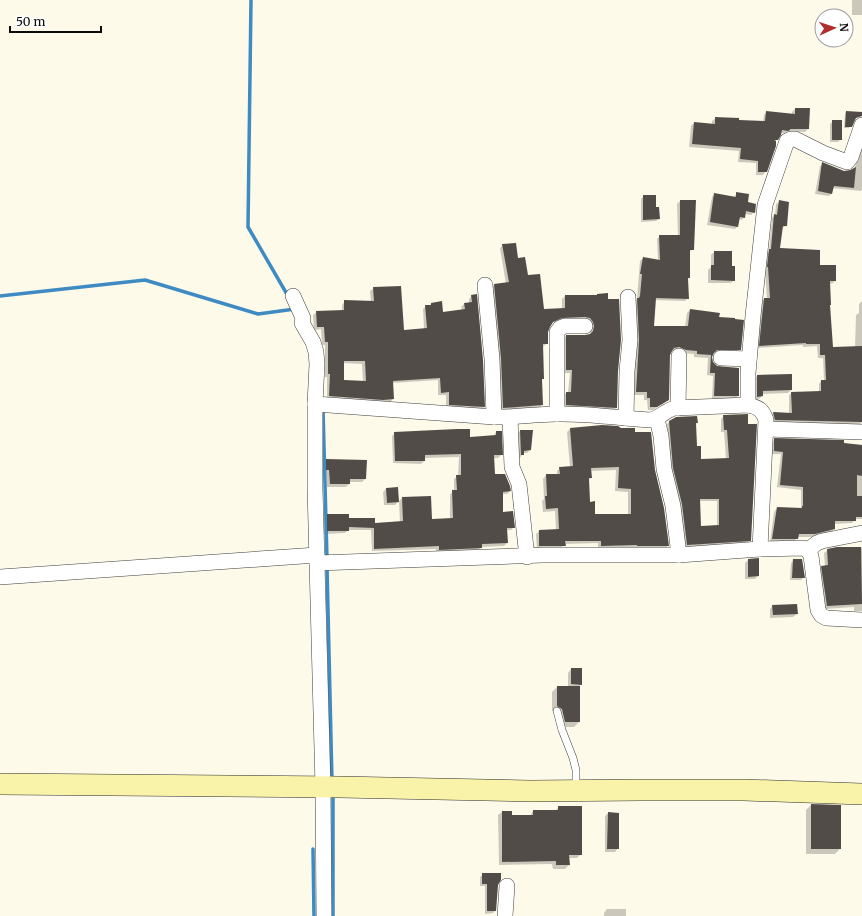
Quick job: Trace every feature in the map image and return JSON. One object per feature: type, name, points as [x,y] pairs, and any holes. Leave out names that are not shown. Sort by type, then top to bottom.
[{"type":"street","points":[[748,405],[749,359],[765,205],[787,142],[791,139],[796,139],[823,153],[847,162],[851,157],[862,125]]},
{"type":"street","points":[[485,285],[492,359],[494,418]]},
{"type":"street","points":[[293,296],[303,318],[302,324],[313,342],[316,352],[321,404],[322,561],[332,787],[324,916]]},
{"type":"street","points":[[626,418],[627,371],[630,340],[628,297]]},
{"type":"street","points":[[557,414],[558,332],[560,328],[565,326],[585,326]]},
{"type":"street","points":[[678,408],[679,356]]},
{"type":"street","points":[[721,358],[749,359]]},
{"type":"street","points":[[321,404],[494,418],[557,414],[589,414],[649,420],[657,419],[671,409],[678,408],[755,406],[764,413],[766,420],[760,550]]},
{"type":"street","points":[[510,418],[511,461],[519,484],[527,557]]},
{"type":"street","points":[[657,419],[661,436],[664,468],[673,506],[679,555]]},
{"type":"street","points":[[766,429],[862,432]]},
{"type":"street","points":[[808,550],[822,541],[862,533]]},
{"type":"street","points":[[0,577],[322,561],[527,557],[543,555],[679,555],[803,548],[808,550],[811,556],[818,610],[821,616],[826,618],[862,620]]},
{"type":"street","points":[[0,784],[576,791],[737,790],[862,794]]},
{"type":"street","points":[[505,916],[507,886]]},
{"type":"lane","points":[[557,711],[576,770],[576,791]]},
{"type":"building","points":[[795,108],[810,108],[809,129],[790,129],[788,131],[782,130],[778,140],[774,140],[776,141],[776,146],[767,172],[758,172],[758,161],[740,159],[741,148],[692,144],[694,122],[715,124],[715,117],[765,121],[766,111],[795,114]]},
{"type":"building","points":[[846,111],[862,112],[862,116],[856,118],[852,127],[845,127]]},
{"type":"building","points":[[832,120],[842,120],[842,140],[832,140]]},
{"type":"building","points":[[822,162],[844,171],[856,167],[854,188],[834,186],[832,194],[818,191]]},
{"type":"building","points":[[736,192],[749,194],[748,202],[756,204],[755,213],[746,211],[745,218],[740,217],[738,227],[710,222],[714,193],[736,197]]},
{"type":"building","points":[[643,195],[656,195],[656,207],[659,207],[660,219],[643,220]]},
{"type":"building","points":[[680,200],[696,200],[694,250],[690,250],[690,278],[688,278],[689,299],[656,298],[654,326],[688,326],[690,309],[720,313],[719,317],[744,320],[741,350],[717,350],[712,357],[713,362],[717,366],[739,368],[739,396],[714,396],[715,373],[710,373],[711,355],[697,354],[697,351],[686,350],[679,347],[674,348],[670,355],[669,400],[657,407],[650,407],[650,398],[647,398],[647,392],[636,392],[639,340],[637,298],[640,296],[642,274],[640,274],[643,257],[660,260],[659,235],[680,235]]},
{"type":"building","points":[[779,200],[789,202],[787,226],[783,226],[780,248],[820,250],[820,265],[836,265],[836,281],[830,281],[833,347],[862,346],[862,422],[775,420],[773,412],[792,413],[791,392],[821,391],[821,380],[826,380],[825,355],[820,355],[820,344],[806,343],[759,346],[764,298],[770,298],[767,267],[769,249],[771,249],[774,214],[777,215]]},
{"type":"building","points":[[516,243],[518,258],[525,257],[528,275],[540,274],[544,309],[565,308],[565,295],[597,295],[608,293],[608,299],[619,299],[621,340],[617,408],[566,405],[566,392],[571,392],[572,370],[566,370],[566,335],[590,334],[593,331],[593,322],[590,318],[585,317],[562,318],[553,322],[550,327],[548,332],[548,344],[543,344],[543,405],[503,408],[501,358],[494,284],[509,282],[502,244]]},
{"type":"building","points":[[714,251],[732,251],[732,266],[735,266],[735,281],[711,280],[711,265],[714,265]]},
{"type":"building","points":[[401,286],[404,330],[427,328],[425,305],[431,305],[431,303],[442,301],[443,312],[465,309],[464,303],[472,302],[471,295],[477,294],[483,360],[485,407],[449,405],[449,392],[441,393],[440,378],[393,381],[394,399],[383,400],[329,396],[330,374],[328,374],[328,342],[325,342],[324,327],[317,327],[316,311],[344,310],[344,300],[374,301],[373,287]],"holes":[[[344,361],[365,361],[366,381],[344,380]]]},
{"type":"building","points":[[792,374],[792,390],[763,391],[763,396],[757,397],[757,375]]},
{"type":"building","points":[[748,414],[748,424],[757,424],[751,541],[687,545],[682,504],[673,468],[669,421],[676,417],[697,416],[697,446],[701,446],[701,459],[729,458],[727,430],[724,430],[723,415]],"holes":[[[700,499],[719,499],[719,525],[701,526]]]},
{"type":"building","points":[[602,425],[618,426],[621,428],[635,428],[635,432],[651,432],[655,470],[664,508],[669,546],[601,546],[601,541],[565,541],[566,546],[539,546],[539,530],[559,529],[558,508],[546,509],[546,474],[560,474],[559,467],[573,466],[570,428]],"holes":[[[619,467],[618,488],[631,489],[631,514],[595,514],[595,501],[590,502],[589,478],[592,478],[591,468]]]},
{"type":"building","points":[[470,429],[470,437],[496,435],[496,431],[502,431],[503,455],[494,455],[495,474],[505,474],[511,491],[503,492],[503,512],[513,511],[515,528],[507,528],[508,543],[482,544],[482,548],[439,550],[439,546],[374,549],[374,528],[349,527],[349,531],[327,531],[327,514],[349,514],[349,518],[375,518],[375,523],[403,521],[402,497],[431,496],[432,519],[453,518],[452,490],[457,490],[456,475],[461,475],[461,454],[425,455],[425,461],[395,461],[394,432]]},
{"type":"building","points":[[520,430],[533,430],[531,450],[524,451],[524,455],[521,455]]},
{"type":"building","points":[[774,438],[844,440],[844,443],[862,445],[862,476],[857,475],[857,496],[862,496],[862,517],[856,517],[856,521],[835,521],[835,529],[815,534],[799,534],[798,539],[772,539],[777,507],[802,508],[803,506],[803,487],[780,485],[783,452],[774,451]]},
{"type":"building","points":[[326,459],[367,460],[366,479],[350,479],[350,484],[330,484],[329,470],[326,470]]},
{"type":"building","points":[[398,487],[399,502],[387,503],[386,488]]},
{"type":"building","points":[[837,547],[861,547],[862,604],[827,606],[821,566],[828,565],[827,549]]},
{"type":"building","points":[[759,558],[759,576],[748,577],[748,559]]},
{"type":"building","points":[[793,559],[802,559],[805,578],[792,578]]},
{"type":"building","points":[[797,604],[798,614],[773,615],[772,605]]},
{"type":"building","points":[[571,668],[582,668],[582,685],[571,684]]},
{"type":"building","points":[[557,686],[580,686],[580,722],[565,722],[562,709],[557,706]]},
{"type":"building","points":[[811,804],[841,805],[841,849],[811,849]]},
{"type":"building","points":[[558,806],[582,806],[582,855],[569,855],[570,865],[556,865],[556,861],[502,862],[502,811],[512,811],[512,815],[533,815],[533,810],[558,810]]},
{"type":"building","points":[[608,812],[619,813],[619,849],[607,849]]},
{"type":"building","points":[[482,873],[501,873],[501,880],[498,885],[496,911],[487,911],[487,884],[482,884]]},
{"type":"waterway","points":[[251,0],[248,227],[288,296]]},
{"type":"waterway","points":[[0,296],[145,280],[258,314],[295,309]]},
{"type":"waterway","points":[[323,409],[327,559]]},
{"type":"waterway","points":[[327,567],[332,781]]},
{"type":"waterway","points":[[333,793],[333,916]]},
{"type":"waterway","points":[[313,849],[314,916]]}]
